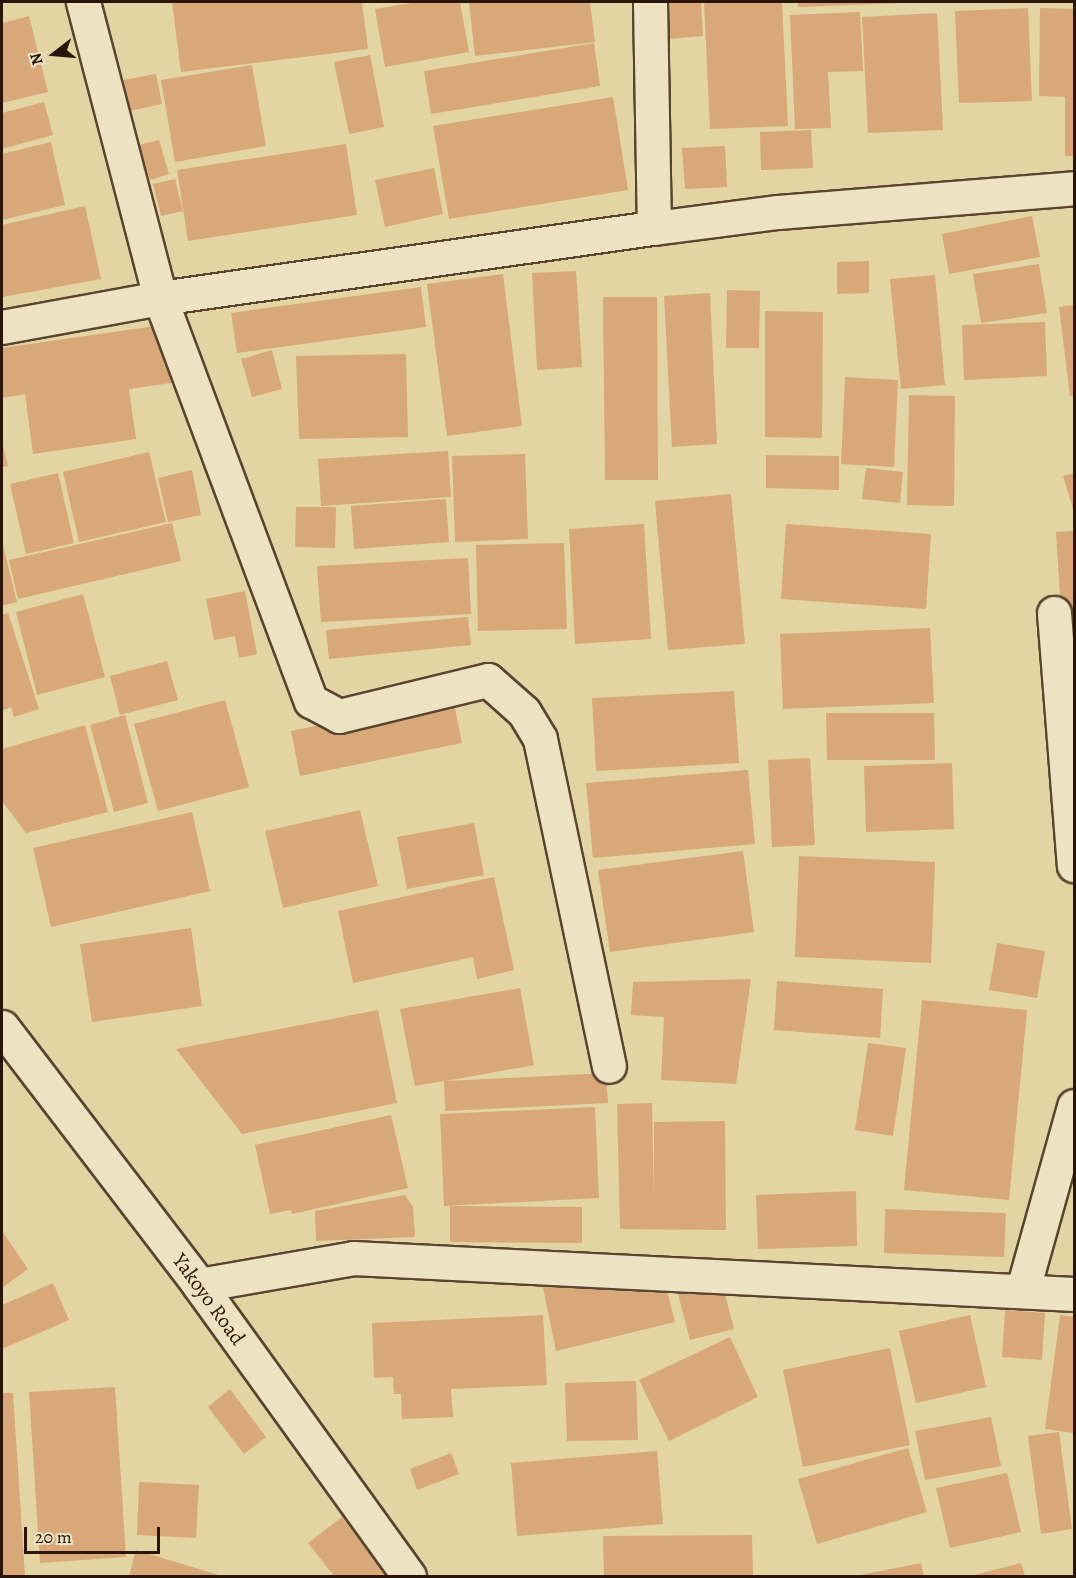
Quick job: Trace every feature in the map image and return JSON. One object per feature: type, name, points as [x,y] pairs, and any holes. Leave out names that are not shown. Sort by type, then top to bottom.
[{"type":"street","points":[[83,2],[160,298],[311,700],[339,716],[488,680],[524,712],[540,739],[609,1066]]},
{"type":"street","points":[[650,2],[654,228]]},
{"type":"street","points":[[2,327],[160,298],[654,228],[778,212],[1074,188]]},
{"type":"street","points":[[1054,613],[1074,865]]},
{"type":"street","name":"Yakoyo Road","points":[[2,1027],[199,1285],[409,1576]]},
{"type":"street","points":[[1023,1289],[1074,1106]]},
{"type":"street","points":[[199,1285],[352,1258],[1023,1289],[1074,1294]]},
{"type":"building","points":[[172,2],[362,2],[368,49],[181,72]]},
{"type":"building","points":[[417,2],[460,2],[469,52],[385,67],[375,9]]},
{"type":"building","points":[[469,2],[590,2],[595,42],[475,56]]},
{"type":"building","points":[[665,2],[701,2],[703,36],[668,39]]},
{"type":"building","points":[[704,2],[782,2],[788,126],[710,129]]},
{"type":"building","points":[[798,2],[901,2],[902,3],[798,7]]},
{"type":"building","points":[[1028,8],[1032,101],[959,103],[955,11]]},
{"type":"building","points":[[1040,8],[1074,9],[1074,156],[1065,156],[1065,97],[1039,96]]},
{"type":"building","points":[[860,12],[863,71],[828,72],[831,128],[795,129],[790,15]]},
{"type":"building","points":[[937,13],[943,130],[868,133],[862,17]]},
{"type":"building","points":[[29,16],[48,92],[2,103],[2,23]]},
{"type":"building","points":[[594,43],[600,86],[431,114],[424,71]]},
{"type":"building","points":[[370,55],[384,127],[349,134],[334,62]]},
{"type":"building","points":[[252,65],[266,146],[175,162],[161,80]]},
{"type":"building","points":[[156,74],[162,104],[129,111],[123,80]]},
{"type":"building","points":[[613,97],[628,190],[449,219],[433,126]]},
{"type":"building","points":[[44,102],[53,135],[2,149],[2,113]]},
{"type":"building","points":[[811,130],[813,168],[761,170],[760,132]]},
{"type":"building","points":[[159,140],[169,174],[150,180],[139,145]]},
{"type":"building","points":[[51,142],[65,205],[2,220],[2,154]]},
{"type":"building","points":[[346,144],[357,215],[188,241],[177,170]]},
{"type":"building","points":[[725,146],[727,187],[685,189],[682,148]]},
{"type":"building","points":[[434,168],[443,214],[385,227],[375,180]]},
{"type":"building","points":[[175,179],[183,211],[161,216],[153,184]]},
{"type":"building","points":[[85,206],[101,279],[2,297],[2,225]]},
{"type":"building","points":[[1032,216],[1040,257],[949,274],[942,234]]},
{"type":"building","points":[[869,261],[869,293],[837,294],[837,262]]},
{"type":"building","points":[[1039,264],[1047,313],[981,323],[973,274]]},
{"type":"building","points":[[576,271],[582,367],[537,370],[532,273]]},
{"type":"building","points":[[503,274],[522,426],[447,436],[427,284]]},
{"type":"building","points":[[935,275],[945,385],[901,389],[890,279]]},
{"type":"building","points":[[421,287],[426,327],[237,353],[231,313]]},
{"type":"building","points":[[727,290],[760,291],[759,348],[726,348]]},
{"type":"building","points":[[710,293],[717,444],[672,447],[664,296]]},
{"type":"building","points":[[603,297],[657,297],[658,480],[605,480]]},
{"type":"building","points":[[1074,305],[1074,395],[1070,396],[1059,307]]},
{"type":"building","points":[[765,311],[823,312],[822,438],[765,437]]},
{"type":"building","points":[[1045,322],[1047,376],[964,380],[962,325]]},
{"type":"building","points":[[169,324],[178,382],[129,389],[136,439],[33,454],[25,394],[2,398],[2,348]]},
{"type":"building","points":[[272,350],[282,389],[252,397],[241,359]]},
{"type":"building","points":[[406,354],[408,437],[299,439],[296,356]]},
{"type":"building","points":[[845,377],[898,380],[894,467],[841,464]]},
{"type":"building","points":[[909,395],[955,396],[954,506],[907,505]]},
{"type":"building","points":[[2,442],[8,466],[2,467]]},
{"type":"building","points":[[448,451],[451,497],[321,506],[318,459]]},
{"type":"building","points":[[149,452],[166,522],[79,542],[63,472]]},
{"type":"building","points":[[525,454],[528,539],[455,542],[452,456]]},
{"type":"building","points":[[766,455],[839,456],[839,490],[766,488]]},
{"type":"building","points":[[866,468],[903,472],[900,503],[862,499]]},
{"type":"building","points":[[192,470],[201,515],[168,522],[158,478]]},
{"type":"building","points":[[58,473],[74,543],[26,554],[10,484]]},
{"type":"building","points":[[1074,473],[1074,512],[1063,476]]},
{"type":"building","points":[[731,494],[745,644],[668,650],[655,501]]},
{"type":"building","points":[[446,499],[449,542],[354,549],[351,506]]},
{"type":"building","points":[[296,507],[336,507],[335,548],[295,547]]},
{"type":"building","points":[[172,523],[181,561],[18,599],[9,560]]},
{"type":"building","points":[[644,524],[651,639],[575,644],[569,529]]},
{"type":"building","points":[[786,524],[931,534],[926,609],[781,599]]},
{"type":"building","points":[[1074,531],[1074,610],[1061,611],[1056,532]]},
{"type":"building","points":[[2,541],[17,602],[2,606]]},
{"type":"building","points":[[564,543],[567,629],[478,631],[476,545]]},
{"type":"building","points":[[468,558],[471,614],[321,622],[317,566]]},
{"type":"building","points":[[245,591],[257,654],[239,658],[235,636],[214,640],[206,599]]},
{"type":"building","points":[[83,594],[105,677],[37,695],[16,612]]},
{"type":"building","points":[[8,613],[39,709],[14,717],[11,707],[2,711],[2,615]]},
{"type":"building","points":[[468,617],[471,645],[329,659],[326,630]]},
{"type":"building","points":[[930,628],[934,703],[783,709],[780,634]]},
{"type":"building","points":[[167,661],[178,700],[120,715],[110,676]]},
{"type":"building","points":[[734,691],[739,763],[596,771],[592,698]]},
{"type":"building","points":[[453,698],[462,743],[300,776],[291,731]]},
{"type":"building","points":[[225,700],[249,787],[158,811],[134,724]]},
{"type":"building","points":[[826,713],[934,713],[935,760],[827,760]]},
{"type":"building","points":[[125,715],[148,803],[114,812],[90,725]]},
{"type":"building","points":[[85,725],[108,812],[26,833],[2,801],[2,749]]},
{"type":"building","points":[[810,758],[815,845],[772,847],[768,760]]},
{"type":"building","points":[[952,763],[954,829],[866,832],[864,766]]},
{"type":"building","points":[[748,770],[755,844],[593,858],[586,783]]},
{"type":"building","points":[[360,810],[378,886],[283,908],[265,831]]},
{"type":"building","points":[[192,812],[210,891],[51,927],[33,848]]},
{"type":"building","points":[[474,823],[484,875],[407,889],[397,837]]},
{"type":"building","points":[[743,851],[754,932],[610,952],[598,870]]},
{"type":"building","points":[[799,856],[935,862],[931,963],[795,957]]},
{"type":"building","points":[[494,877],[514,970],[477,979],[473,957],[353,983],[338,911]]},
{"type":"building","points":[[191,928],[202,1006],[92,1022],[80,944]]},
{"type":"building","points":[[997,943],[1045,951],[1037,998],[989,990]]},
{"type":"building","points":[[751,979],[736,1084],[661,1080],[664,1017],[631,1015],[633,982]]},
{"type":"building","points":[[777,981],[883,989],[880,1038],[774,1030]]},
{"type":"building","points":[[520,988],[534,1065],[446,1081],[606,1073],[608,1103],[445,1111],[444,1081],[415,1086],[400,1009]]},
{"type":"building","points":[[922,1000],[1027,1010],[1009,1200],[904,1190]]},
{"type":"building","points":[[378,1010],[397,1103],[242,1134],[176,1049]]},
{"type":"building","points":[[868,1043],[906,1048],[893,1136],[855,1130]]},
{"type":"building","points":[[652,1103],[654,1198],[654,1122],[725,1121],[726,1230],[620,1229],[617,1104]]},
{"type":"building","points":[[595,1107],[599,1198],[444,1206],[440,1114]]},
{"type":"building","points":[[391,1115],[408,1188],[292,1214],[291,1210],[270,1214],[255,1145]]},
{"type":"building","points":[[856,1191],[857,1246],[758,1249],[756,1195]]},
{"type":"building","points":[[405,1195],[413,1207],[415,1237],[316,1241],[315,1211]]},
{"type":"building","points":[[450,1206],[582,1207],[582,1243],[450,1242]]},
{"type":"building","points":[[885,1209],[1006,1213],[1004,1257],[884,1253]]},
{"type":"building","points":[[2,1231],[28,1269],[2,1288]]},
{"type":"building","points":[[542,1282],[665,1283],[675,1322],[556,1351]]},
{"type":"building","points":[[53,1283],[69,1320],[2,1349],[2,1305]]},
{"type":"building","points":[[722,1283],[734,1329],[690,1340],[678,1294]]},
{"type":"building","points":[[1005,1310],[1045,1313],[1042,1360],[1002,1357]]},
{"type":"building","points":[[543,1315],[547,1385],[451,1389],[453,1417],[402,1419],[401,1394],[394,1394],[393,1377],[374,1378],[372,1323]]},
{"type":"building","points":[[970,1315],[986,1387],[916,1403],[899,1331]]},
{"type":"building","points":[[1060,1315],[1074,1317],[1074,1433],[1045,1429]]},
{"type":"building","points":[[730,1337],[758,1397],[669,1441],[639,1380]]},
{"type":"building","points":[[890,1348],[910,1445],[803,1467],[783,1370]]},
{"type":"building","points":[[636,1381],[638,1440],[567,1441],[565,1383]]},
{"type":"building","points":[[115,1387],[126,1557],[40,1563],[29,1392]]},
{"type":"building","points":[[230,1389],[266,1437],[244,1454],[208,1407]]},
{"type":"building","points":[[2,1393],[13,1393],[25,1576],[2,1576]]},
{"type":"building","points":[[991,1417],[1001,1466],[925,1480],[915,1431]]},
{"type":"building","points":[[1059,1432],[1072,1529],[1041,1534],[1028,1436]]},
{"type":"building","points":[[908,1448],[927,1512],[817,1544],[798,1479]]},
{"type":"building","points":[[657,1451],[663,1524],[517,1536],[511,1463]]},
{"type":"building","points":[[451,1453],[459,1474],[417,1490],[410,1469]]},
{"type":"building","points":[[1007,1473],[1021,1532],[950,1548],[936,1488]]},
{"type":"building","points":[[139,1482],[199,1485],[196,1538],[137,1535]]},
{"type":"building","points":[[342,1517],[388,1576],[334,1576],[308,1543]]},
{"type":"building","points":[[752,1535],[753,1576],[604,1576],[603,1536]]},
{"type":"building","points":[[136,1550],[222,1576],[129,1576]]},
{"type":"building","points":[[921,1563],[924,1576],[860,1576],[860,1575]]},
{"type":"building","points":[[1021,1563],[1025,1576],[971,1576]]}]
